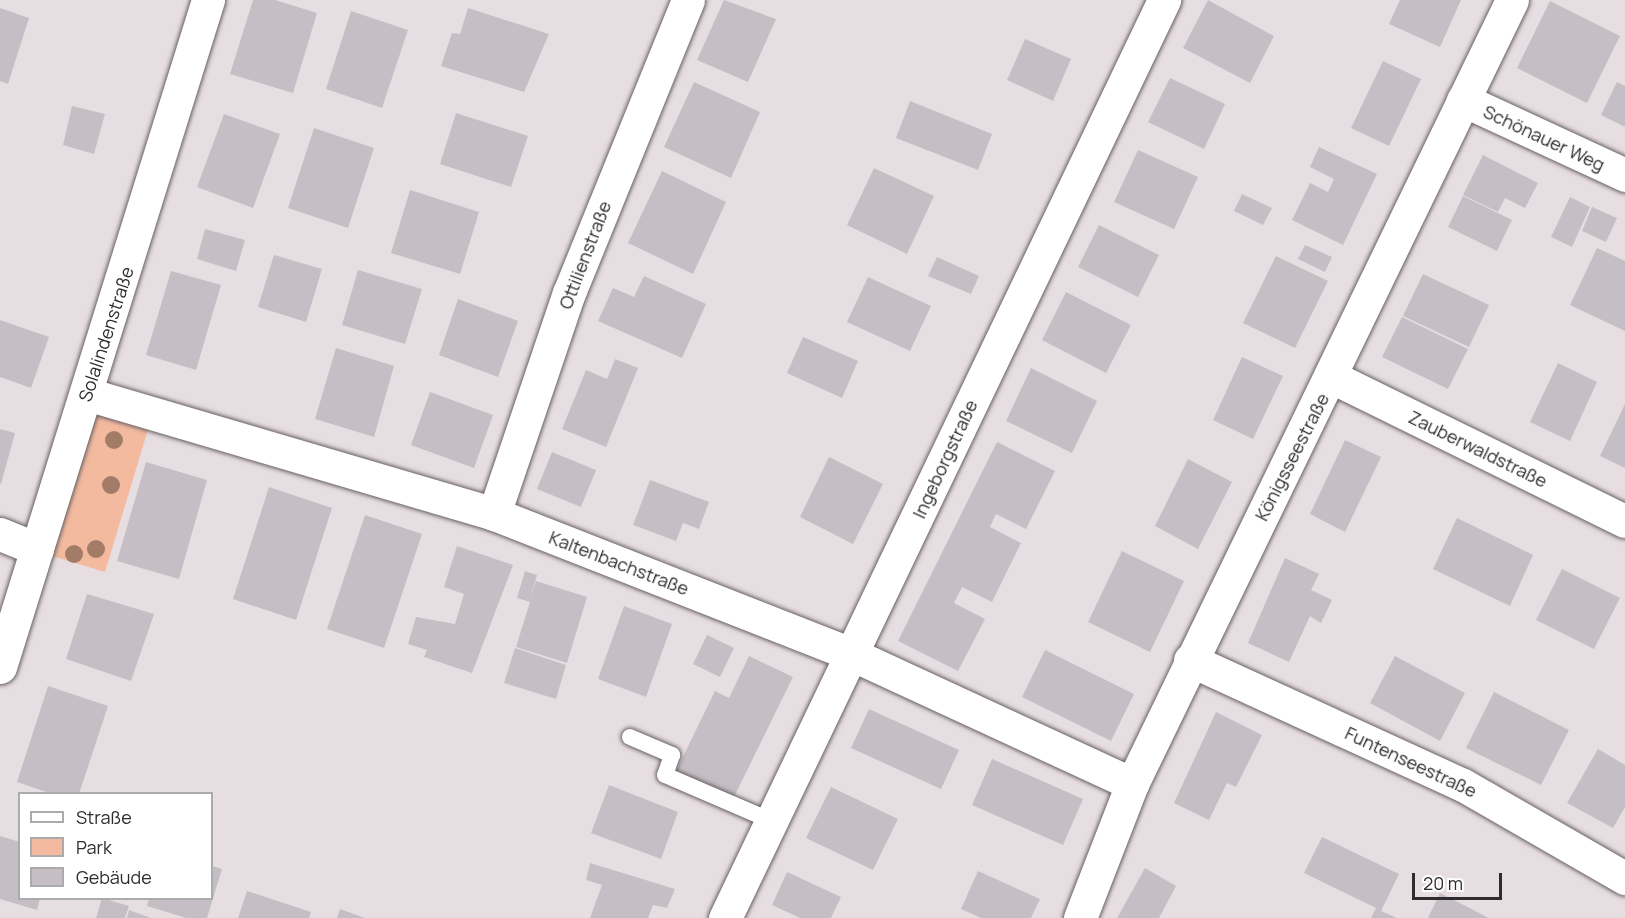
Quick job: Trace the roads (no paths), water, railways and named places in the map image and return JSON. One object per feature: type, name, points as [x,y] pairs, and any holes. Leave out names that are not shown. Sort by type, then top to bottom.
[{"type":"street","name":"Solalindenstraße","points":[[0,667],[208,0]]},
{"type":"street","name":"Ottilienstraße","points":[[494,514],[569,293],[688,0]]},
{"type":"street","name":"Ingeborgstraße","points":[[725,918],[849,653],[1164,0]]},
{"type":"street","name":"Königsseestraße","points":[[1080,918],[1132,784],[1190,660],[1332,377],[1512,0]]},
{"type":"street","name":"Schönauer Weg","points":[[1463,100],[1625,175]]},
{"type":"street","name":"Zauberwaldstraße","points":[[1332,377],[1625,521]]},
{"type":"street","name":"Kaltenbachstraße","points":[[87,394],[494,514],[849,653],[1132,784]]},
{"type":"street","points":[[0,534],[37,549]]},
{"type":"street","name":"Funtenseestraße","points":[[1190,660],[1463,785],[1625,878]]},
{"type":"lane","points":[[630,737],[672,755],[665,775],[772,821]]}]
